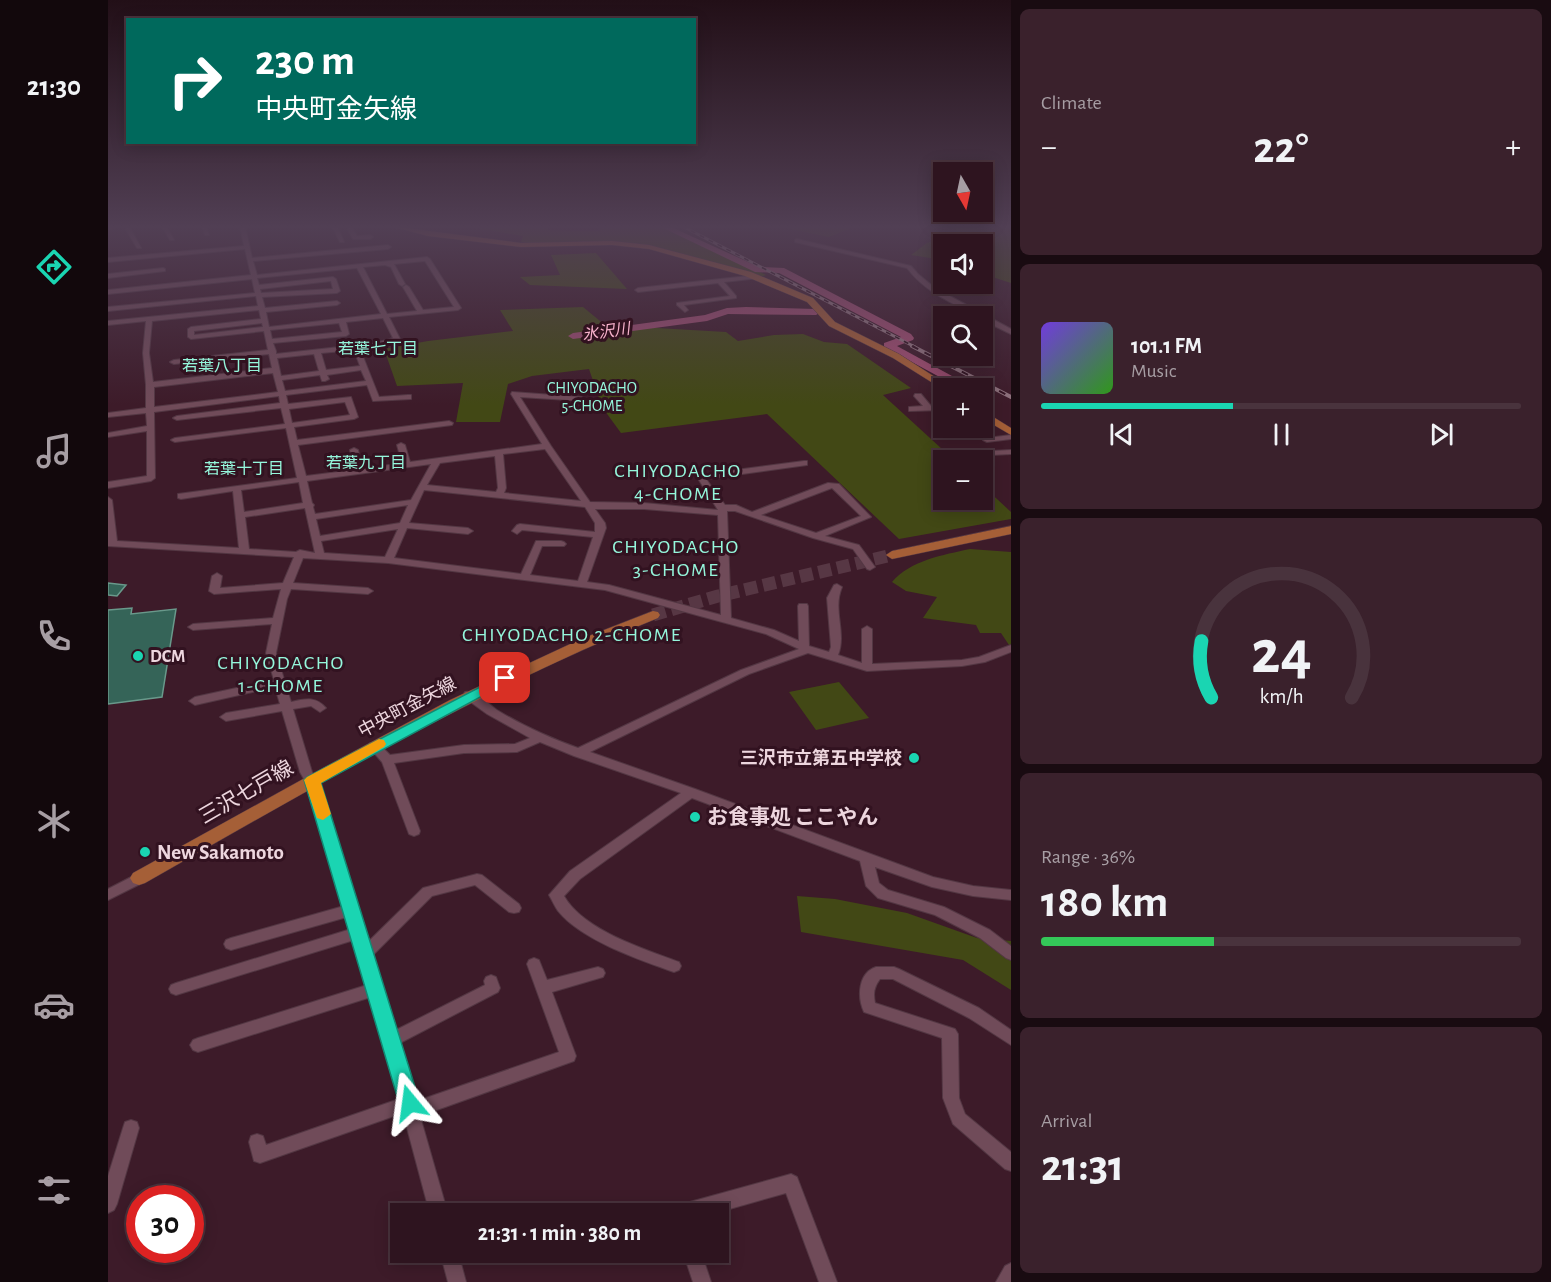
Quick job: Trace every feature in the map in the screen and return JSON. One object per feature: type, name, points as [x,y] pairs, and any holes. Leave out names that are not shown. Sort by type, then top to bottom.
[{"type":"main road","points":[[777,286],[810,300],[832,324],[896,356],[933,379]]},
{"type":"main road","points":[[993,420],[1011,432]]},
{"type":"main road","points":[[892,555],[1011,530]]},
{"type":"main road","name":"中央町金矢線","points":[[312,780],[470,695],[540,661],[654,615]]},
{"type":"main road","name":"三沢七戸線","points":[[139,878],[312,780]]},
{"type":"street","points":[[171,290],[256,286]]},
{"type":"street","points":[[256,286],[313,517],[320,555]]},
{"type":"street","points":[[108,309],[256,286]]},
{"type":"street","points":[[108,292],[256,286],[337,291],[335,286]]},
{"type":"street","points":[[174,362],[317,352],[397,339],[369,286]]},
{"type":"street","points":[[405,286],[421,312]]},
{"type":"street","points":[[216,342],[342,321],[458,308],[444,286]]},
{"type":"street","points":[[638,290],[672,286]]},
{"type":"street","points":[[685,310],[679,304],[734,297],[724,286]]},
{"type":"street","points":[[927,286],[963,306]]},
{"type":"street","points":[[108,323],[337,303]]},
{"type":"street","points":[[108,485],[151,478],[150,385],[146,353],[148,319]]},
{"type":"street","points":[[268,332],[191,337],[191,329],[346,334],[342,321]]},
{"type":"street","points":[[993,323],[1011,332]]},
{"type":"street","points":[[356,347],[376,399],[408,397]]},
{"type":"street","points":[[317,352],[328,388]]},
{"type":"street","points":[[150,385],[364,368]]},
{"type":"street","points":[[108,415],[369,383]]},
{"type":"street","points":[[581,399],[515,394],[547,446],[591,506],[601,528],[582,583]]},
{"type":"street","points":[[918,396],[929,408]]},
{"type":"street","points":[[175,440],[354,417],[348,399],[177,418]]},
{"type":"street","points":[[912,409],[933,408]]},
{"type":"street","points":[[295,443],[449,423]]},
{"type":"street","points":[[108,435],[150,428]]},
{"type":"street","points":[[987,440],[1011,437]]},
{"type":"street","points":[[401,445],[407,465]]},
{"type":"street","points":[[181,496],[547,446]]},
{"type":"street","points":[[354,450],[359,472]]},
{"type":"street","points":[[993,453],[1011,452]]},
{"type":"street","points":[[499,453],[502,488],[499,495]]},
{"type":"street","points":[[388,560],[421,487],[437,461]]},
{"type":"street","points":[[726,620],[722,510],[701,477],[804,464]]},
{"type":"street","points":[[752,515],[831,485],[837,486],[867,514],[867,517],[816,536]]},
{"type":"street","points":[[421,487],[591,506],[722,510],[736,508],[816,536],[856,547],[870,567]]},
{"type":"street","points":[[237,489],[244,550]]},
{"type":"street","points":[[108,500],[110,543],[388,560],[582,583],[628,592],[770,632],[830,657],[867,668],[962,663],[981,660],[1011,648]]},
{"type":"street","points":[[313,517],[414,502]]},
{"type":"street","points":[[241,515],[310,505]]},
{"type":"street","points":[[318,539],[404,525],[468,531]]},
{"type":"street","points":[[517,531],[520,527],[599,535]]},
{"type":"street","points":[[525,576],[539,543],[561,544]]},
{"type":"street","points":[[300,553],[287,586],[271,653],[278,683],[306,772],[312,780],[391,1040],[436,1203]]},
{"type":"street","points":[[217,576],[214,591],[287,586],[368,591]]},
{"type":"street","points":[[830,657],[834,654],[836,647],[832,598],[837,586]]},
{"type":"street","points":[[803,606],[806,648]]},
{"type":"street","points":[[193,627],[277,621]]},
{"type":"street","points":[[867,629],[867,668]]},
{"type":"street","points":[[578,753],[745,672],[806,648]]},
{"type":"street","points":[[195,701],[278,683]]},
{"type":"street","points":[[470,695],[501,719],[537,739],[691,792],[932,882],[973,891],[1011,895]]},
{"type":"street","points":[[226,717],[313,702],[320,708]]},
{"type":"street","points":[[387,760],[464,748],[517,748],[537,739]]},
{"type":"street","points":[[374,746],[387,760],[414,831]]},
{"type":"street","points":[[674,966],[601,934],[559,906],[556,895],[574,875],[691,792]]},
{"type":"street","points":[[866,859],[873,886],[883,894],[939,911],[985,934],[1011,954]]},
{"type":"street","points":[[108,895],[139,878]]},
{"type":"street","points":[[365,954],[428,892],[477,879],[514,908]]},
{"type":"street","points":[[231,944],[351,910]]},
{"type":"street","points":[[176,989],[358,933]]},
{"type":"street","points":[[257,1142],[260,1155],[568,1056],[534,964]]},
{"type":"street","points":[[543,988],[598,973]]},
{"type":"street","points":[[1011,1038],[974,1013],[894,973],[876,973],[868,982],[865,994],[869,1007],[950,1034],[951,1098],[959,1119],[1011,1163]]},
{"type":"street","points":[[391,1040],[493,988],[491,981]]},
{"type":"street","points":[[198,1045],[375,988]]},
{"type":"street","points":[[108,1204],[131,1128]]},
{"type":"street","points":[[719,1203],[791,1183],[828,1282]]},
{"type":"street","points":[[452,1263],[457,1282]]},
{"type":"street","points":[[696,1263],[702,1282]]},
{"type":"street","points":[[1005,1282],[1011,1272]]},
{"type":"green space","points":[[550,286],[624,286],[627,289]]},
{"type":"green space","points":[[583,307],[605,325],[726,332],[738,341],[774,335],[803,334],[824,342],[847,344],[911,388],[883,395],[943,450],[933,450],[933,510],[993,510],[993,495],[1011,512],[1011,519],[899,539],[767,414],[621,433],[602,407],[589,369],[532,376],[508,384],[500,422],[456,422],[463,383],[397,386],[384,349],[428,341],[513,331],[500,310]]},
{"type":"green space","points":[[970,549],[1011,552],[1011,648],[1001,633],[980,633],[976,625],[923,618],[937,597],[906,591],[892,582],[908,568],[918,563]]},
{"type":"green space","points":[[839,682],[869,718],[816,730],[789,692]]},
{"type":"green space","points":[[797,896],[835,899],[907,913],[977,938],[1011,941],[1011,990],[963,960],[801,932]]},
{"type":"building","points":[[108,583],[126,585],[117,596],[108,595]]},
{"type":"building","name":"DCM","points":[[132,608],[131,614],[176,609],[162,697],[108,704],[108,610]]},
{"type":"waterway","points":[[811,286],[907,336],[909,338],[888,345],[949,378]]},
{"type":"waterway","name":"氷沢川","points":[[573,336],[707,318],[727,311],[816,312]]},
{"type":"tunnel","points":[[653,615],[718,596],[892,555]]},
{"type":"railway","points":[[797,286],[915,347]]},
{"type":"railway","points":[[912,346],[1011,397]]},
{"type":"slow traffic","points":[[323,814],[312,780],[379,744]]},
{"type":"place","name":"DCM","points":[[138,656]]},
{"type":"place","name":"三沢市立第五中学校","points":[[914,758]]},
{"type":"place","name":"お食事処 ここやん","points":[[695,817]]},
{"type":"place","name":"New Sakamoto","points":[[145,852]]},
{"type":"district","name":"若葉七丁目","points":[[378,348]]},
{"type":"district","name":"若葉八丁目","points":[[222,365]]},
{"type":"district","name":"CHIYODACHO 5-CHOME","points":[[592,396]]},
{"type":"district","name":"若葉九丁目","points":[[366,462]]},
{"type":"district","name":"若葉十丁目","points":[[244,468]]},
{"type":"district","name":"CHIYODACHO 4-CHOME","points":[[678,482]]},
{"type":"district","name":"CHIYODACHO 3-CHOME","points":[[676,558]]},
{"type":"district","name":"CHIYODACHO 2-CHOME","points":[[572,634]]},
{"type":"district","name":"CHIYODACHO 1-CHOME","points":[[281,674]]},
{"type":"route","points":[[410,1103],[312,780],[505,678]]}]
